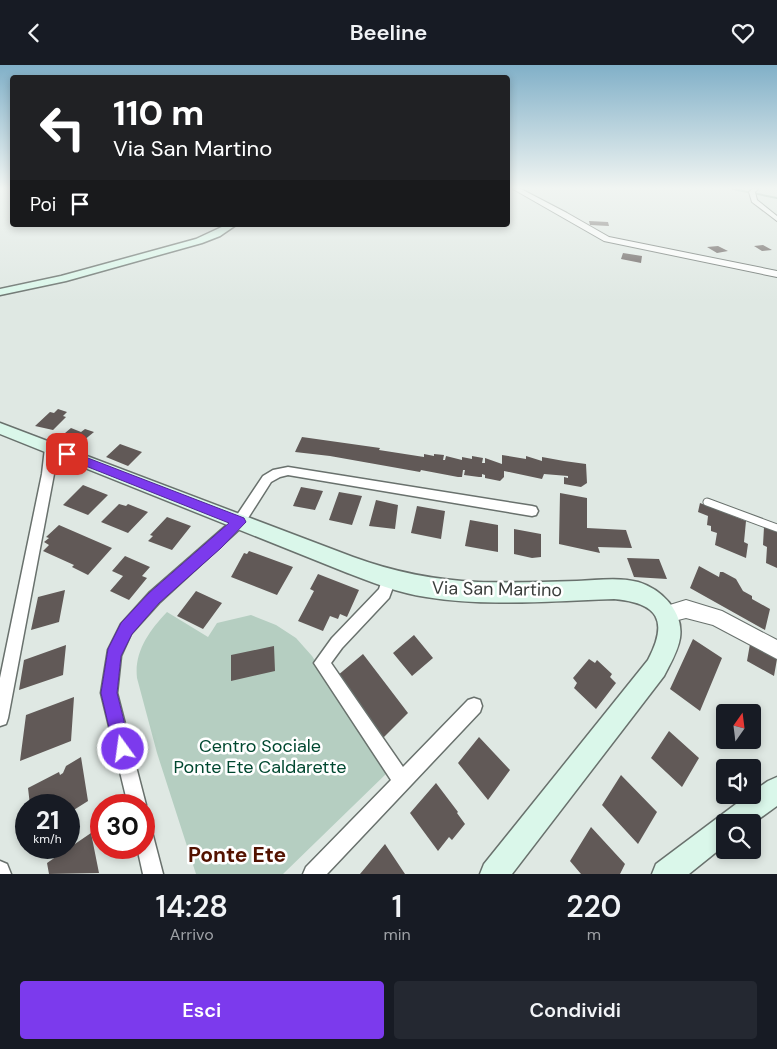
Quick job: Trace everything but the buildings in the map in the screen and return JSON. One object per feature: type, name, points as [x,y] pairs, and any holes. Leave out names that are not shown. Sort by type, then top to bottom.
[{"type":"main road","points":[[0,292],[53,281],[148,255],[218,234],[229,227]]},
{"type":"main road","name":"Via San Martino","points":[[0,428],[389,579],[434,589],[476,591],[614,589],[637,591],[653,600],[666,614]]},
{"type":"main road","points":[[501,869],[656,668],[670,632],[666,614]]},
{"type":"main road","points":[[744,814],[777,789]]},
{"type":"main road","points":[[666,874],[716,835]]},
{"type":"street","points":[[586,227],[607,239],[777,274]]},
{"type":"street","points":[[0,718],[48,474],[50,448]]},
{"type":"street","points":[[133,794],[109,693],[113,655],[126,629],[154,598],[239,522],[267,479],[277,473],[288,471],[532,511]]},
{"type":"street","points":[[389,579],[384,593],[337,643],[322,663],[402,781]]},
{"type":"street","points":[[666,614],[686,609],[716,617],[777,650]]},
{"type":"street","points":[[312,874],[474,705]]},
{"type":"street","points":[[150,859],[153,874]]},
{"type":"lane","points":[[707,502],[777,528]]},
{"type":"green space","name":"Centro Sociale Ponte Ete Caldarette","points":[[167,612],[208,637],[217,623],[251,615],[276,625],[296,638],[312,656],[387,773],[283,874],[196,874],[157,753],[137,678],[138,659],[144,642]]},
{"type":"district","name":"Ponte Ete","points":[[237,855]]},
{"type":"route","points":[[67,454],[239,522],[154,598],[126,629],[113,655],[109,693],[123,749]]}]
